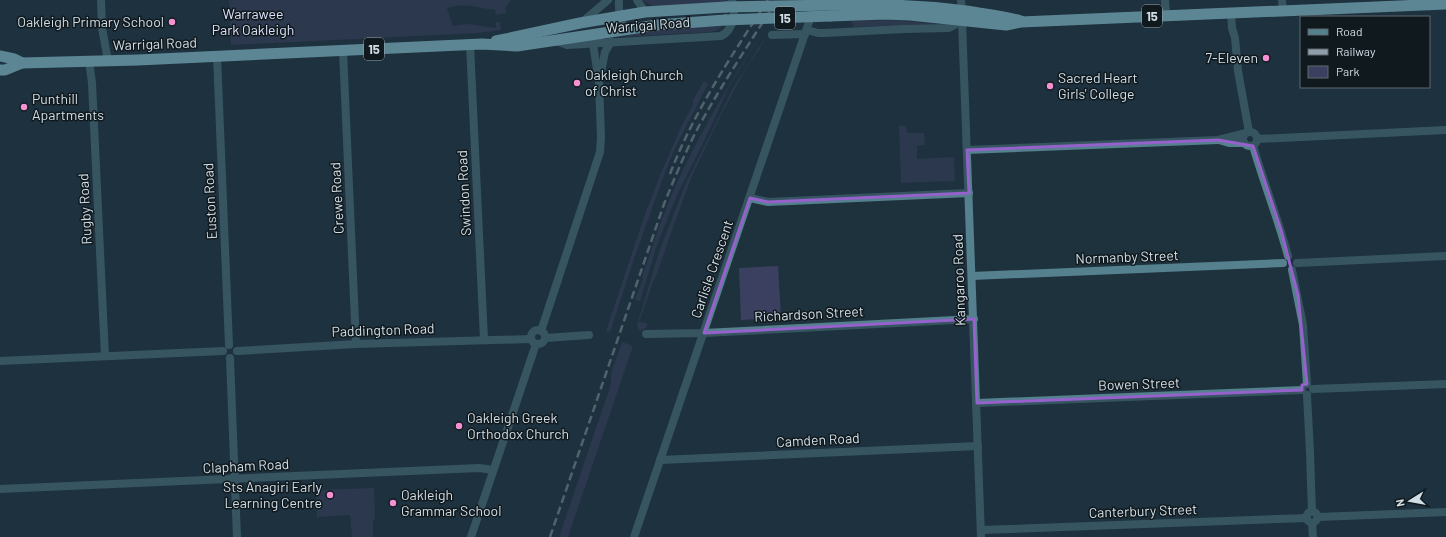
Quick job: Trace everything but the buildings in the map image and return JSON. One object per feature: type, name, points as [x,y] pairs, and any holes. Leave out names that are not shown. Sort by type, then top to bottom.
[{"type":"highway","name":"Warrigal Road","points":[[2,72],[22,63],[343,51],[482,44],[580,23],[645,12],[875,4],[912,5],[962,11],[1006,17],[1021,22],[1234,13],[1285,5],[1446,4]]},
{"type":"highway","name":"Warrigal Road","points":[[482,44],[517,46],[556,41],[670,24],[729,10],[830,16],[905,15],[962,11]]},
{"type":"highway","name":"Warrigal Road","points":[[0,56],[14,59],[22,63]]},
{"type":"street","name":"Rugby Road","points":[[101,0],[102,28],[99,61],[92,83],[105,356]]},
{"type":"street","points":[[580,23],[608,0]]},
{"type":"street","points":[[619,0],[621,22],[626,30]]},
{"type":"street","points":[[637,0],[645,12]]},
{"type":"street","name":"Warrigal Road","points":[[556,41],[567,45],[721,36],[730,28],[729,10],[738,9],[739,0]]},
{"type":"street","name":"Carlisle Crescent","points":[[634,537],[806,32],[819,0]]},
{"type":"street","points":[[1165,0],[1168,16]]},
{"type":"street","points":[[1168,16],[1170,0]]},
{"type":"street","name":"Warrigal Road","points":[[772,35],[806,32],[825,34],[949,28],[962,11]]},
{"type":"street","name":"Kangaroo Road","points":[[962,11],[981,534]]},
{"type":"street","points":[[1234,13],[1237,31],[1235,38],[1238,71],[1247,132],[1243,137],[1244,143]]},
{"type":"street","points":[[599,82],[605,52],[611,42]]},
{"type":"street","points":[[534,341],[542,344],[543,334],[600,152],[601,137],[599,82],[593,44]]},
{"type":"street","name":"Swindon Road","points":[[470,45],[484,339]]},
{"type":"street","name":"Crewe Road","points":[[343,51],[356,344]]},
{"type":"street","name":"Euston Road","points":[[217,56],[226,348]]},
{"type":"street","points":[[1218,140],[1229,143],[1244,143],[1249,146],[1255,142],[1446,130]]},
{"type":"street","points":[[967,150],[1218,140],[1247,132],[1256,134],[1255,142],[1265,186],[1281,230],[1285,269],[1292,270]]},
{"type":"street","points":[[750,198],[768,202],[969,192]]},
{"type":"street","points":[[1297,263],[1446,256]]},
{"type":"street","points":[[1285,260],[1295,258],[1297,263]]},
{"type":"street","name":"Normanby Street","points":[[972,276],[1285,260]]},
{"type":"street","points":[[1292,270],[1297,263]]},
{"type":"street","points":[[1292,270],[1303,325],[1313,537]]},
{"type":"street","name":"Richardson Street","points":[[646,334],[704,333],[974,318]]},
{"type":"street","points":[[471,537],[494,470],[534,341],[532,334],[535,331],[543,334],[589,335]]},
{"type":"street","name":"Paddington Road","points":[[237,351],[356,344],[484,339],[534,341]]},
{"type":"street","points":[[0,361],[105,356],[235,347],[237,351],[236,355],[230,358]]},
{"type":"street","points":[[226,348],[226,357],[230,358]]},
{"type":"street","points":[[230,358],[237,537]]},
{"type":"street","name":"Bowen Street","points":[[977,403],[1446,384]]},
{"type":"street","name":"Camden Road","points":[[660,460],[978,446]]},
{"type":"street","name":"Clapham Road","points":[[0,489],[479,468],[494,470]]},
{"type":"street","name":"Canterbury Street","points":[[981,534],[1312,517],[1446,512]]},
{"type":"highlighted area","points":[[1218,140],[1253,146],[1281,230],[1298,295],[1307,384],[1302,385],[1302,390],[977,403],[974,319],[704,333],[750,198],[768,202],[969,193],[967,150]]},
{"type":"green space","name":"Warrawee Park Oakleigh","points":[[229,0],[511,0],[505,8],[507,13],[496,15],[495,10],[471,6],[453,6],[447,8],[453,26],[467,24],[496,28],[496,22],[500,22],[501,30],[478,33],[231,45]]},
{"type":"green space","points":[[642,0],[727,0],[728,2],[654,7]]},
{"type":"green space","points":[[891,20],[942,24],[853,27],[852,21]]},
{"type":"green space","points":[[722,26],[718,30],[711,32],[622,37],[659,30]]},
{"type":"green space","points":[[765,28],[729,87],[677,195],[657,245],[640,301],[635,299],[660,225],[690,155],[710,118]]},
{"type":"green space","points":[[766,36],[758,52],[745,70],[720,117],[692,176],[639,322],[647,323],[647,327],[640,331],[637,325],[659,252],[686,183],[733,88]]},
{"type":"green space","points":[[704,81],[708,84],[676,146],[664,175],[610,332],[606,331],[644,217],[661,173],[682,125],[693,105],[693,100]]},
{"type":"green space","points":[[899,126],[906,126],[907,133],[924,133],[925,145],[917,146],[917,159],[954,157],[955,181],[901,183]]},
{"type":"green space","points":[[778,266],[781,318],[741,320],[739,268]]},
{"type":"green space","points":[[622,342],[633,346],[568,537],[559,537],[611,384],[611,373]]},
{"type":"green space","points":[[374,488],[375,519],[373,520],[373,537],[352,537],[350,515],[317,517],[316,490]]},
{"type":"railway","points":[[670,174],[690,128],[714,84],[768,0]]},
{"type":"railway","points":[[550,537],[664,204],[685,154],[709,108],[777,0]]},
{"type":"place","name":"Oakleigh Primary School","points":[[172,22]]},
{"type":"place","name":"7-Eleven","points":[[1266,58]]},
{"type":"place","name":"Oakleigh Church of Christ","points":[[577,83]]},
{"type":"place","name":"Sacred Heart Girls' College","points":[[1050,86]]},
{"type":"place","name":"Punthill Apartments","points":[[24,107]]},
{"type":"place","name":"Oakleigh Greek Orthodox Church","points":[[459,426]]},
{"type":"place","name":"Sts Anagiri Early Learning Centre","points":[[330,495]]},
{"type":"place","name":"Oakleigh Grammar School","points":[[393,503]]}]
